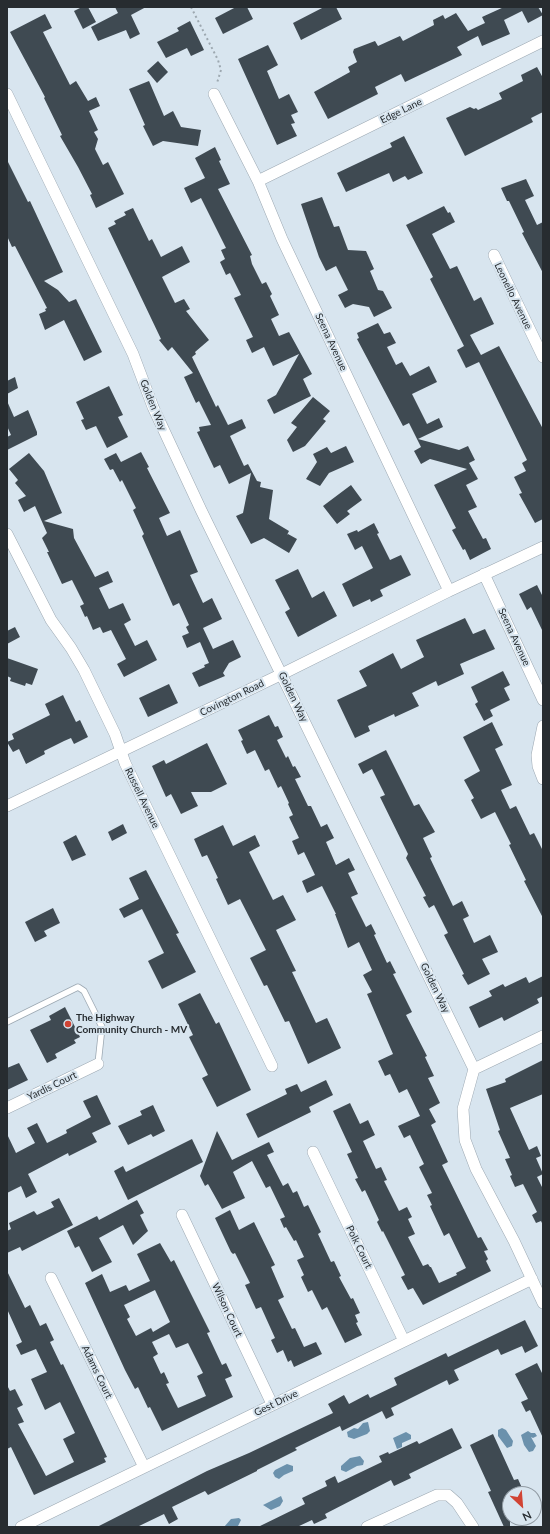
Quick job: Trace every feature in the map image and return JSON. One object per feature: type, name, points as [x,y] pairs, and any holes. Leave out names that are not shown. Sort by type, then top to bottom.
[{"type":"street","name":"Edge Lane","points":[[258,181],[543,41]]},
{"type":"street","name":"Golden Way","points":[[7,94],[133,354],[153,407],[201,510],[474,1069]]},
{"type":"street","name":"Seena Avenue","points":[[214,94],[258,181],[285,246],[449,591]]},
{"type":"street","name":"Leonello Avenue","points":[[494,255],[543,357]]},
{"type":"street","name":"Russell Avenue","points":[[7,534],[50,620],[71,648],[84,670],[116,734],[129,770],[272,1066]]},
{"type":"street","name":"Covington Road","points":[[7,806],[282,674],[484,574],[543,548]]},
{"type":"street","name":"Seena Avenue","points":[[484,574],[543,700]]},
{"type":"street","points":[[543,726],[537,755],[538,766],[543,779]]},
{"type":"street","points":[[543,1036],[474,1069],[463,1109],[465,1140],[476,1169],[543,1304]]},
{"type":"street","name":"Yardis Court","points":[[7,1108],[98,1064]]},
{"type":"street","name":"Polk Court","points":[[313,1152],[404,1341]]},
{"type":"street","name":"Wilson Court","points":[[182,1215],[272,1404]]},
{"type":"street","name":"Adams Court","points":[[51,1278],[144,1467]]},
{"type":"street","name":"Gest Drive","points":[[21,1527],[272,1404],[532,1280]]},
{"type":"street","points":[[367,1527],[437,1495],[448,1495],[457,1504],[473,1527]]},
{"type":"lane","points":[[7,1022],[78,987],[84,991],[102,1026],[98,1064]]},
{"type":"path","points":[[191,7],[218,60],[221,70],[214,94]]},
{"type":"water","points":[[368,1422],[370,1431],[367,1434],[354,1439],[348,1437],[347,1432],[354,1428],[358,1429],[363,1423]]},
{"type":"water","points":[[502,1428],[506,1430],[513,1441],[512,1446],[507,1448],[498,1436],[498,1430]]},
{"type":"water","points":[[528,1431],[535,1433],[537,1436],[533,1438],[531,1437],[536,1446],[533,1451],[529,1452],[524,1445],[521,1435]]},
{"type":"water","points":[[406,1432],[411,1435],[411,1439],[402,1443],[402,1447],[397,1449],[393,1438]]},
{"type":"water","points":[[360,1456],[364,1461],[363,1465],[357,1466],[346,1472],[341,1470],[341,1466],[350,1458]]},
{"type":"water","points":[[287,1464],[293,1466],[293,1471],[279,1479],[275,1477],[273,1473],[275,1470]]},
{"type":"water","points":[[281,1496],[283,1501],[280,1506],[271,1510],[263,1505]]},
{"type":"water","points":[[239,1518],[241,1520],[238,1526],[224,1527],[231,1519]]},
{"type":"building","points":[[82,7],[88,7],[96,22],[83,29],[74,11]]},
{"type":"building","points":[[115,7],[146,7],[131,15],[140,34],[130,39],[126,30],[98,41],[91,27],[118,13]]},
{"type":"building","points":[[236,7],[247,7],[253,19],[223,34],[215,18]]},
{"type":"building","points":[[324,7],[336,7],[342,19],[301,40],[293,23]]},
{"type":"building","points":[[504,7],[538,7],[543,15],[528,23],[522,11],[504,20],[510,34],[482,46],[478,36],[457,47],[462,55],[405,82],[401,74],[375,87],[378,94],[328,119],[314,92],[350,72],[348,67],[357,62],[353,52],[354,49],[375,41],[378,46],[400,36],[403,41],[434,25],[433,20],[443,15],[445,19],[456,13],[468,31],[485,23],[482,17]]},
{"type":"building","points":[[45,14],[52,28],[43,32],[70,85],[76,81],[88,101],[96,97],[100,106],[89,111],[98,130],[94,132],[98,139],[95,149],[103,165],[108,162],[124,194],[96,208],[90,195],[92,194],[60,136],[62,135],[44,98],[45,97],[10,32]]},
{"type":"building","points":[[190,21],[204,50],[191,56],[187,48],[166,58],[157,42],[179,31],[177,28]]},
{"type":"building","points":[[268,45],[278,65],[267,71],[279,99],[289,94],[298,112],[291,115],[295,123],[291,124],[297,136],[277,145],[238,59]]},
{"type":"building","points":[[158,61],[168,72],[157,83],[147,71]]},
{"type":"building","points":[[537,67],[543,78],[543,112],[531,118],[533,122],[465,156],[446,118],[470,107],[478,110],[502,99],[499,93],[523,81],[521,75]]},
{"type":"building","points":[[149,81],[164,116],[173,111],[181,127],[201,130],[198,146],[163,141],[153,146],[143,126],[145,125],[129,89]]},
{"type":"building","points":[[404,136],[423,173],[408,180],[405,176],[393,182],[389,173],[346,192],[337,173],[392,147],[390,143]]},
{"type":"building","points":[[215,147],[221,160],[219,161],[230,184],[218,189],[252,255],[250,256],[252,264],[262,284],[266,282],[272,294],[270,296],[279,315],[271,319],[279,336],[289,332],[312,374],[303,379],[311,396],[274,414],[267,400],[276,395],[299,354],[273,366],[264,347],[252,353],[246,340],[253,337],[234,298],[241,295],[230,273],[226,275],[220,262],[225,259],[221,250],[226,248],[201,198],[191,203],[184,188],[205,178],[195,158]]},
{"type":"building","points":[[7,160],[28,202],[30,201],[63,272],[44,281],[58,290],[69,302],[76,299],[102,352],[84,361],[64,320],[45,330],[39,314],[46,311],[45,309],[47,308],[15,246],[12,247],[7,236]]},
{"type":"building","points":[[526,179],[534,196],[525,200],[537,225],[543,222],[543,273],[522,233],[524,232],[509,201],[507,201],[501,188]]},
{"type":"building","points":[[322,197],[334,227],[339,226],[348,250],[366,251],[374,269],[370,271],[378,290],[383,291],[392,308],[374,317],[369,307],[353,304],[345,308],[338,295],[348,290],[336,266],[326,271],[319,257],[301,204]]},
{"type":"building","points":[[444,206],[448,213],[450,212],[455,222],[432,234],[450,269],[457,266],[474,301],[481,297],[494,324],[470,335],[481,355],[499,346],[543,429],[543,519],[535,523],[519,494],[522,493],[514,477],[526,471],[522,463],[527,460],[479,362],[466,368],[457,350],[464,346],[430,279],[433,277],[406,225]]},
{"type":"building","points":[[133,208],[149,241],[152,239],[161,257],[182,246],[190,262],[162,277],[175,303],[184,299],[190,309],[186,311],[209,340],[195,352],[196,354],[192,357],[216,407],[218,405],[228,425],[242,419],[246,428],[230,436],[244,466],[248,464],[257,481],[261,482],[260,487],[273,490],[269,519],[289,531],[287,535],[288,534],[297,539],[289,553],[264,538],[251,544],[236,516],[243,513],[251,473],[229,484],[220,465],[214,468],[197,432],[200,431],[199,427],[211,425],[199,401],[196,403],[184,377],[193,373],[172,347],[168,351],[159,340],[161,339],[108,228],[116,224],[114,221],[126,215],[124,212]]},
{"type":"building","points":[[378,323],[384,334],[390,332],[396,343],[387,347],[396,365],[402,362],[410,376],[429,366],[437,382],[412,394],[427,424],[439,418],[443,427],[418,439],[459,450],[468,446],[475,460],[469,463],[478,479],[466,485],[477,507],[468,511],[483,539],[486,538],[491,549],[470,560],[465,549],[463,550],[452,530],[456,528],[434,485],[467,469],[430,459],[421,464],[414,451],[421,447],[409,423],[403,426],[357,339],[359,338],[357,333]]},
{"type":"building","points":[[15,377],[18,388],[7,394],[7,381]]},
{"type":"building","points":[[109,386],[123,415],[118,417],[128,437],[107,448],[96,426],[86,430],[81,420],[84,419],[76,402]]},
{"type":"building","points":[[313,397],[330,411],[323,419],[326,421],[305,446],[293,452],[287,440],[297,427],[291,423]]},
{"type":"building","points":[[7,401],[14,417],[28,410],[37,435],[7,450],[7,437],[11,435],[7,426]]},
{"type":"building","points":[[346,446],[354,462],[329,473],[320,486],[306,479],[317,462],[313,454],[327,447],[331,453]]},
{"type":"building","points":[[141,452],[149,467],[147,468],[170,513],[159,518],[167,536],[180,530],[198,572],[190,575],[203,603],[212,598],[222,619],[203,628],[213,649],[233,640],[241,657],[229,663],[223,673],[225,676],[199,687],[192,673],[205,667],[204,665],[209,663],[200,642],[187,648],[182,636],[189,633],[186,627],[189,625],[179,603],[173,606],[142,536],[144,534],[133,510],[136,508],[122,480],[120,482],[113,469],[110,470],[104,459],[116,453],[121,462]]},
{"type":"building","points":[[29,453],[44,471],[62,513],[44,521],[73,529],[74,538],[95,577],[108,571],[113,582],[99,588],[109,609],[123,603],[131,620],[124,624],[135,646],[147,640],[157,660],[124,677],[117,664],[126,659],[111,630],[103,633],[100,627],[93,630],[87,616],[85,617],[80,606],[84,604],[72,580],[62,584],[42,538],[47,533],[35,506],[24,512],[18,500],[26,496],[15,483],[18,480],[9,469]]},
{"type":"building","points":[[351,485],[362,500],[347,511],[350,514],[337,524],[323,506]]},
{"type":"building","points":[[374,523],[379,533],[377,534],[390,560],[401,555],[411,575],[380,590],[383,596],[371,602],[370,599],[353,607],[342,584],[373,568],[362,546],[355,550],[347,534],[357,530],[358,532]]},
{"type":"building","points":[[298,569],[312,598],[324,591],[337,616],[298,637],[285,612],[290,609],[275,580]]},
{"type":"building","points":[[537,585],[543,597],[543,632],[531,607],[527,610],[519,594]]},
{"type":"building","points":[[465,618],[473,634],[485,629],[495,649],[460,664],[464,674],[438,686],[436,681],[412,693],[419,706],[395,717],[394,714],[368,726],[370,731],[355,738],[337,700],[367,686],[359,671],[393,653],[401,669],[424,657],[416,640]]},
{"type":"building","points":[[15,627],[20,637],[7,644],[7,631]]},
{"type":"building","points":[[7,658],[38,669],[32,685],[26,683],[25,686],[10,681],[11,678],[7,676]]},
{"type":"building","points":[[503,671],[510,685],[504,688],[510,700],[490,710],[493,716],[484,721],[475,704],[478,702],[471,687]]},
{"type":"building","points":[[169,684],[178,703],[148,717],[139,698]]},
{"type":"building","points":[[63,695],[76,722],[80,720],[88,737],[74,744],[71,738],[64,741],[44,751],[45,754],[26,764],[19,749],[13,752],[7,742],[14,739],[12,734],[50,715],[45,704]]},
{"type":"building","points":[[269,715],[275,727],[278,726],[283,737],[277,740],[286,758],[288,756],[293,767],[295,766],[301,777],[295,779],[308,806],[311,806],[321,827],[327,824],[334,838],[326,842],[336,865],[349,858],[355,870],[348,873],[358,894],[351,897],[366,927],[371,924],[376,934],[374,935],[387,963],[390,961],[396,973],[393,974],[412,1012],[406,1015],[427,1056],[425,1057],[434,1076],[428,1078],[440,1103],[429,1109],[436,1122],[431,1125],[448,1162],[442,1165],[478,1238],[481,1237],[488,1250],[484,1251],[488,1259],[486,1261],[491,1271],[423,1305],[413,1288],[408,1290],[401,1277],[405,1275],[377,1222],[379,1220],[365,1190],[362,1192],[355,1179],[358,1178],[347,1154],[352,1152],[333,1111],[350,1103],[360,1124],[368,1120],[375,1135],[363,1141],[376,1169],[381,1167],[387,1180],[384,1181],[399,1211],[407,1207],[412,1217],[408,1219],[415,1234],[408,1237],[423,1266],[428,1264],[431,1267],[439,1283],[457,1275],[456,1273],[466,1268],[449,1233],[444,1236],[430,1206],[432,1205],[427,1195],[432,1193],[419,1167],[424,1164],[410,1135],[404,1138],[398,1126],[420,1116],[407,1089],[399,1093],[390,1074],[385,1076],[378,1061],[393,1054],[367,994],[372,992],[363,975],[372,970],[359,942],[348,948],[336,914],[322,886],[307,893],[302,881],[315,875],[304,852],[298,855],[292,841],[299,838],[289,817],[293,815],[288,804],[289,803],[281,786],[278,788],[269,769],[265,771],[255,750],[247,754],[241,741],[243,740],[238,730]]},
{"type":"building","points":[[492,722],[503,745],[495,749],[512,785],[501,790],[510,809],[516,806],[530,835],[534,833],[543,851],[543,918],[524,881],[526,880],[509,845],[511,844],[495,812],[481,819],[471,800],[474,798],[464,780],[480,771],[463,737]]},
{"type":"building","points":[[207,743],[227,784],[211,792],[191,792],[198,806],[181,814],[171,794],[166,797],[152,766],[164,760],[166,764]]},
{"type":"building","points":[[386,750],[414,806],[419,804],[435,832],[423,838],[432,857],[430,858],[453,906],[462,901],[469,916],[463,919],[474,943],[490,935],[498,952],[482,959],[490,974],[468,985],[444,935],[448,933],[434,905],[429,908],[423,897],[426,896],[406,858],[408,854],[380,797],[385,795],[372,769],[363,774],[358,764]]},
{"type":"building","points":[[123,824],[127,833],[112,841],[108,832]]},
{"type":"building","points":[[223,825],[233,846],[255,835],[260,846],[249,852],[273,900],[283,895],[296,920],[276,930],[296,971],[292,972],[316,1023],[327,1018],[341,1048],[308,1064],[289,1021],[285,1022],[267,985],[264,986],[250,958],[266,950],[240,899],[228,905],[216,879],[218,878],[207,855],[202,857],[194,839]]},
{"type":"building","points":[[76,835],[86,855],[72,861],[63,842]]},
{"type":"building","points":[[146,870],[179,933],[176,934],[196,972],[162,989],[148,961],[164,953],[142,909],[124,918],[119,909],[139,899],[129,878]]},
{"type":"building","points":[[53,908],[60,923],[44,931],[47,936],[35,942],[25,922]]},
{"type":"building","points":[[543,976],[543,996],[537,999],[539,1003],[504,1021],[502,1017],[479,1028],[469,1007],[492,996],[489,991],[503,984],[505,987],[526,977],[529,983]]},
{"type":"building","points":[[200,993],[216,1024],[219,1022],[251,1090],[217,1107],[202,1078],[208,1075],[189,1037],[193,1035],[178,1004]]},
{"type":"building","points":[[65,1007],[80,1037],[74,1040],[76,1043],[55,1054],[57,1058],[47,1063],[30,1030],[51,1020],[49,1016]]},
{"type":"building","points":[[543,1060],[543,1094],[510,1108],[529,1150],[537,1146],[541,1156],[536,1158],[543,1174],[537,1177],[543,1189],[543,1225],[541,1221],[536,1223],[532,1215],[537,1212],[523,1184],[515,1187],[510,1176],[512,1175],[505,1159],[510,1158],[498,1131],[500,1130],[486,1089],[506,1082],[505,1079]]},
{"type":"building","points":[[19,1063],[28,1080],[7,1090],[7,1068]]},
{"type":"building","points":[[326,1080],[333,1095],[309,1107],[311,1112],[258,1138],[246,1114],[287,1094],[285,1089],[297,1084],[301,1092]]},
{"type":"building","points":[[97,1095],[111,1124],[92,1133],[97,1142],[69,1156],[68,1153],[28,1174],[37,1192],[26,1198],[21,1186],[7,1193],[7,1134],[16,1153],[35,1143],[27,1128],[37,1123],[47,1143],[67,1133],[66,1130],[91,1117],[83,1101]]},
{"type":"building","points":[[153,1105],[165,1131],[153,1137],[151,1134],[128,1145],[118,1126],[142,1115],[140,1111]]},
{"type":"building","points":[[217,1131],[232,1160],[269,1142],[274,1152],[267,1155],[283,1186],[288,1183],[293,1193],[297,1191],[304,1207],[308,1205],[321,1232],[318,1234],[331,1262],[334,1261],[341,1276],[339,1277],[351,1299],[353,1298],[360,1313],[355,1315],[358,1322],[356,1323],[362,1335],[345,1343],[327,1307],[322,1310],[312,1290],[308,1292],[301,1277],[304,1275],[297,1260],[304,1257],[296,1240],[294,1241],[286,1227],[284,1228],[280,1219],[285,1217],[270,1186],[266,1188],[252,1161],[233,1172],[245,1198],[222,1209],[208,1184],[205,1186],[200,1176]]},
{"type":"building","points":[[192,1139],[203,1162],[128,1200],[114,1171],[123,1166],[126,1172]]},
{"type":"building","points":[[59,1198],[73,1225],[22,1251],[20,1247],[7,1253],[7,1231],[11,1229],[9,1223],[34,1211],[37,1215],[54,1207],[51,1202]]},
{"type":"building","points":[[137,1200],[144,1213],[140,1215],[148,1231],[133,1245],[123,1225],[99,1238],[112,1262],[92,1272],[79,1246],[75,1248],[67,1231],[97,1216],[99,1220]]},
{"type":"building","points":[[230,1210],[239,1230],[254,1222],[275,1265],[271,1267],[284,1297],[278,1300],[292,1329],[295,1328],[304,1347],[316,1342],[322,1354],[294,1367],[291,1360],[288,1362],[283,1350],[277,1353],[271,1340],[275,1338],[261,1307],[256,1309],[245,1285],[250,1283],[235,1253],[233,1254],[231,1252],[215,1218]]},
{"type":"building","points":[[160,1243],[171,1262],[174,1260],[210,1332],[207,1333],[222,1365],[226,1363],[232,1376],[225,1379],[233,1397],[162,1431],[150,1407],[148,1408],[138,1387],[135,1389],[125,1370],[85,1283],[102,1274],[110,1292],[126,1285],[129,1291],[150,1281],[137,1254]],"holes":[[[155,1290],[170,1322],[153,1332],[151,1328],[136,1336],[127,1319],[130,1317],[124,1305]],[[169,1334],[176,1348],[188,1343],[203,1373],[197,1376],[206,1396],[178,1408],[166,1384],[169,1383],[164,1372],[161,1374],[153,1357],[158,1354],[152,1342]]]},
{"type":"building","points":[[7,1271],[25,1308],[30,1305],[40,1326],[46,1323],[54,1340],[50,1342],[61,1365],[63,1364],[107,1457],[104,1458],[106,1462],[34,1495],[11,1447],[7,1449],[7,1385],[10,1391],[15,1389],[23,1405],[17,1408],[24,1422],[18,1424],[46,1476],[74,1462],[63,1439],[75,1433],[60,1402],[45,1410],[31,1379],[47,1372],[36,1349],[21,1355],[16,1345],[22,1342],[7,1309]]},
{"type":"building","points":[[525,1320],[538,1346],[525,1353],[522,1346],[501,1355],[498,1349],[454,1370],[459,1380],[449,1385],[447,1380],[391,1408],[394,1415],[386,1419],[382,1411],[342,1431],[340,1426],[295,1448],[297,1450],[257,1471],[208,1495],[205,1491],[172,1507],[178,1519],[169,1524],[164,1514],[137,1527],[97,1527],[207,1471],[249,1453],[333,1413],[328,1404],[344,1395],[349,1404],[368,1394],[370,1398],[397,1385],[394,1378],[446,1353],[448,1357]]},
{"type":"building","points":[[537,1363],[543,1375],[543,1438],[530,1410],[526,1412],[521,1402],[528,1399],[515,1374]]},
{"type":"building","points":[[452,1428],[462,1448],[409,1474],[411,1478],[394,1486],[391,1480],[325,1514],[327,1518],[314,1524],[312,1520],[297,1527],[258,1527],[305,1504],[302,1498],[327,1486],[325,1481],[335,1476],[338,1483],[382,1462],[379,1456],[388,1452],[389,1454],[417,1441],[419,1444]]},
{"type":"building","points":[[493,1434],[514,1480],[518,1479],[521,1486],[502,1486],[502,1523],[488,1492],[491,1491],[470,1445]]},
{"type":"place","name":"The Highway Community Church - MV","points":[[68,1024]]}]
